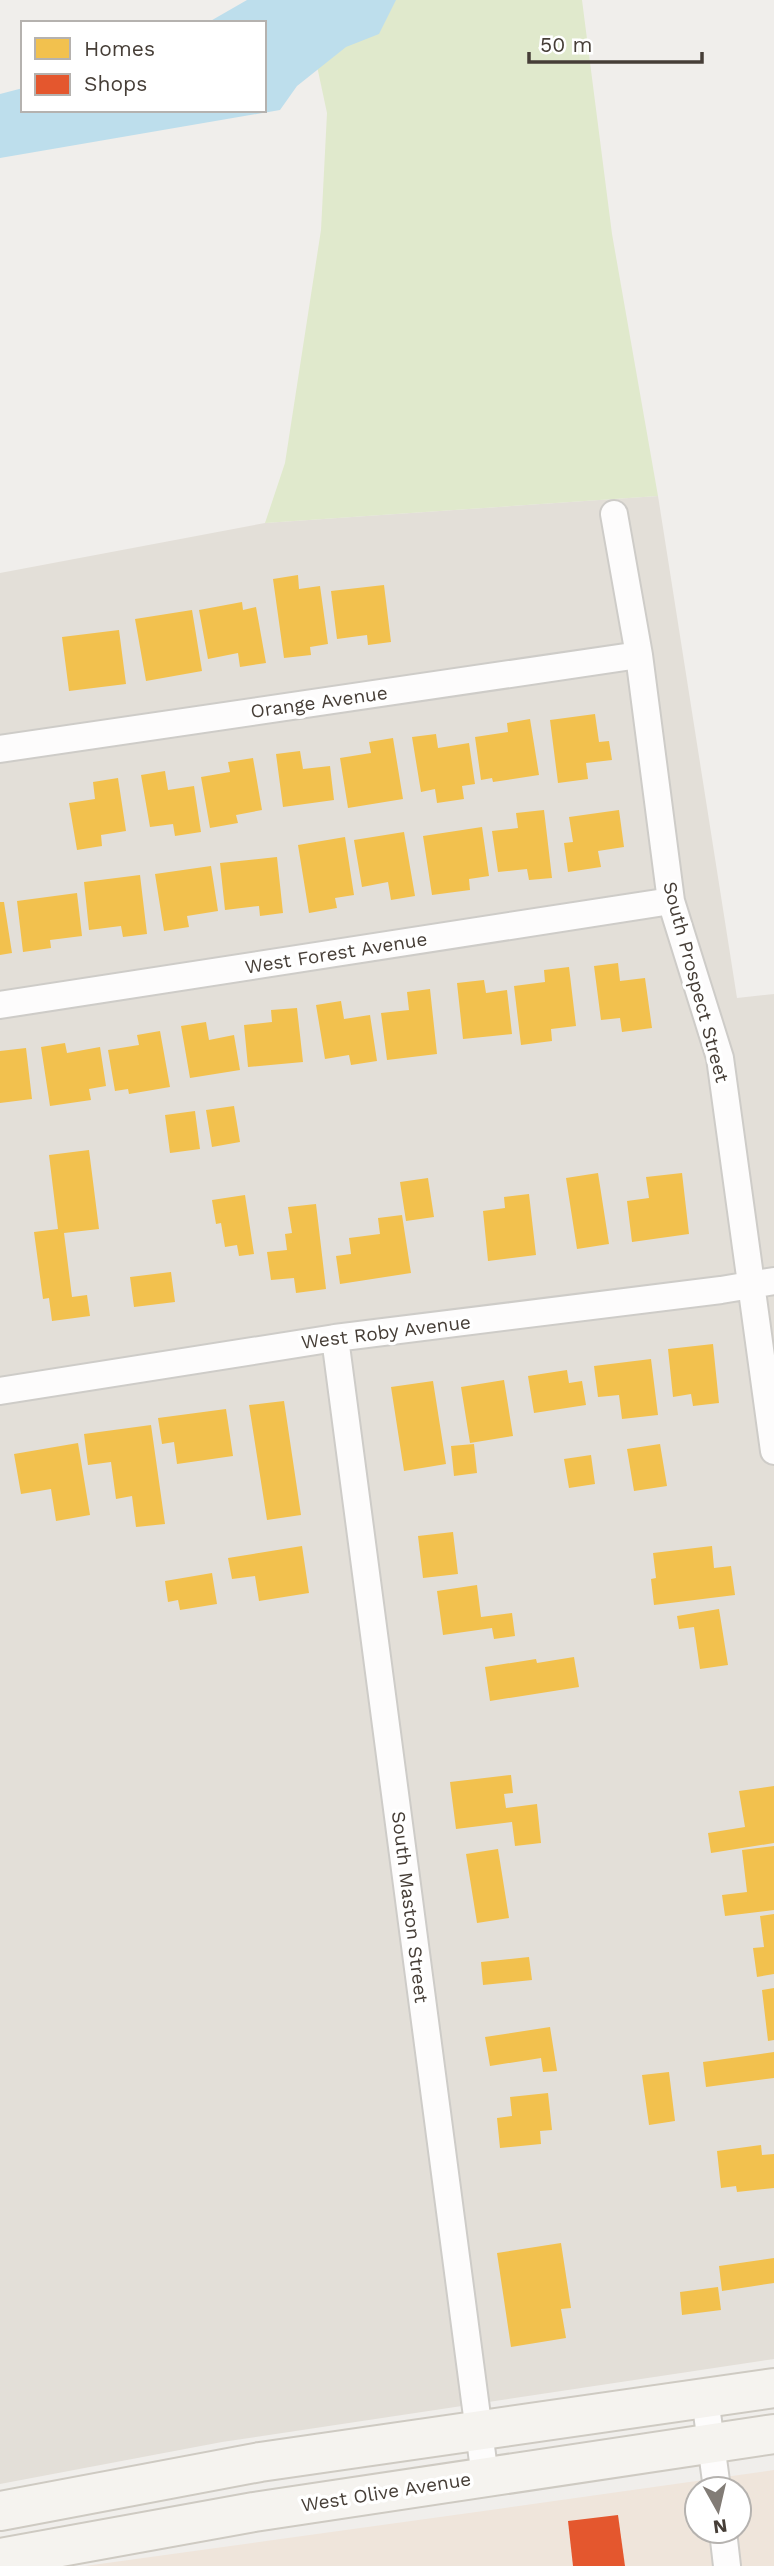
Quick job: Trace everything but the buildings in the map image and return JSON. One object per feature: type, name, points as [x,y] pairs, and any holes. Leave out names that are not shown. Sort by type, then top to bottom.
[{"type":"main road","points":[[4,2515],[260,2462],[774,2388]]},
{"type":"main road","name":"West Olive Avenue","points":[[0,2558],[172,2526],[774,2434]]},
{"type":"street","name":"South Prospect Street","points":[[614,514],[639,655],[671,901],[720,1058],[763,1284],[774,1451]]},
{"type":"street","name":"Orange Avenue","points":[[0,749],[639,655]]},
{"type":"street","name":"West Forest Avenue","points":[[0,1005],[671,901]]},
{"type":"street","name":"West Roby Avenue","points":[[0,1391],[335,1338],[763,1284]]},
{"type":"street","name":"South Maston Street","points":[[335,1338],[485,2477]]},
{"type":"street","points":[[705,2398],[715,2475]]},
{"type":"street","points":[[725,2545],[727,2566]]},
{"type":"shaded area","points":[[658,496],[737,998],[774,994],[774,2359],[222,2442],[0,2484],[0,573],[265,523]]},
{"type":"shaded area","points":[[774,2470],[774,2566],[85,2566],[683,2483],[683,2545],[753,2545],[753,2475],[739,2475]]},
{"type":"green space","points":[[346,0],[582,0],[612,234],[658,496],[265,523],[285,463],[321,230],[327,113],[314,52]]},
{"type":"water","points":[[247,0],[396,0],[379,34],[346,47],[297,86],[280,110],[0,158],[0,94],[21,89],[21,112],[266,112],[266,21],[210,21]]}]
